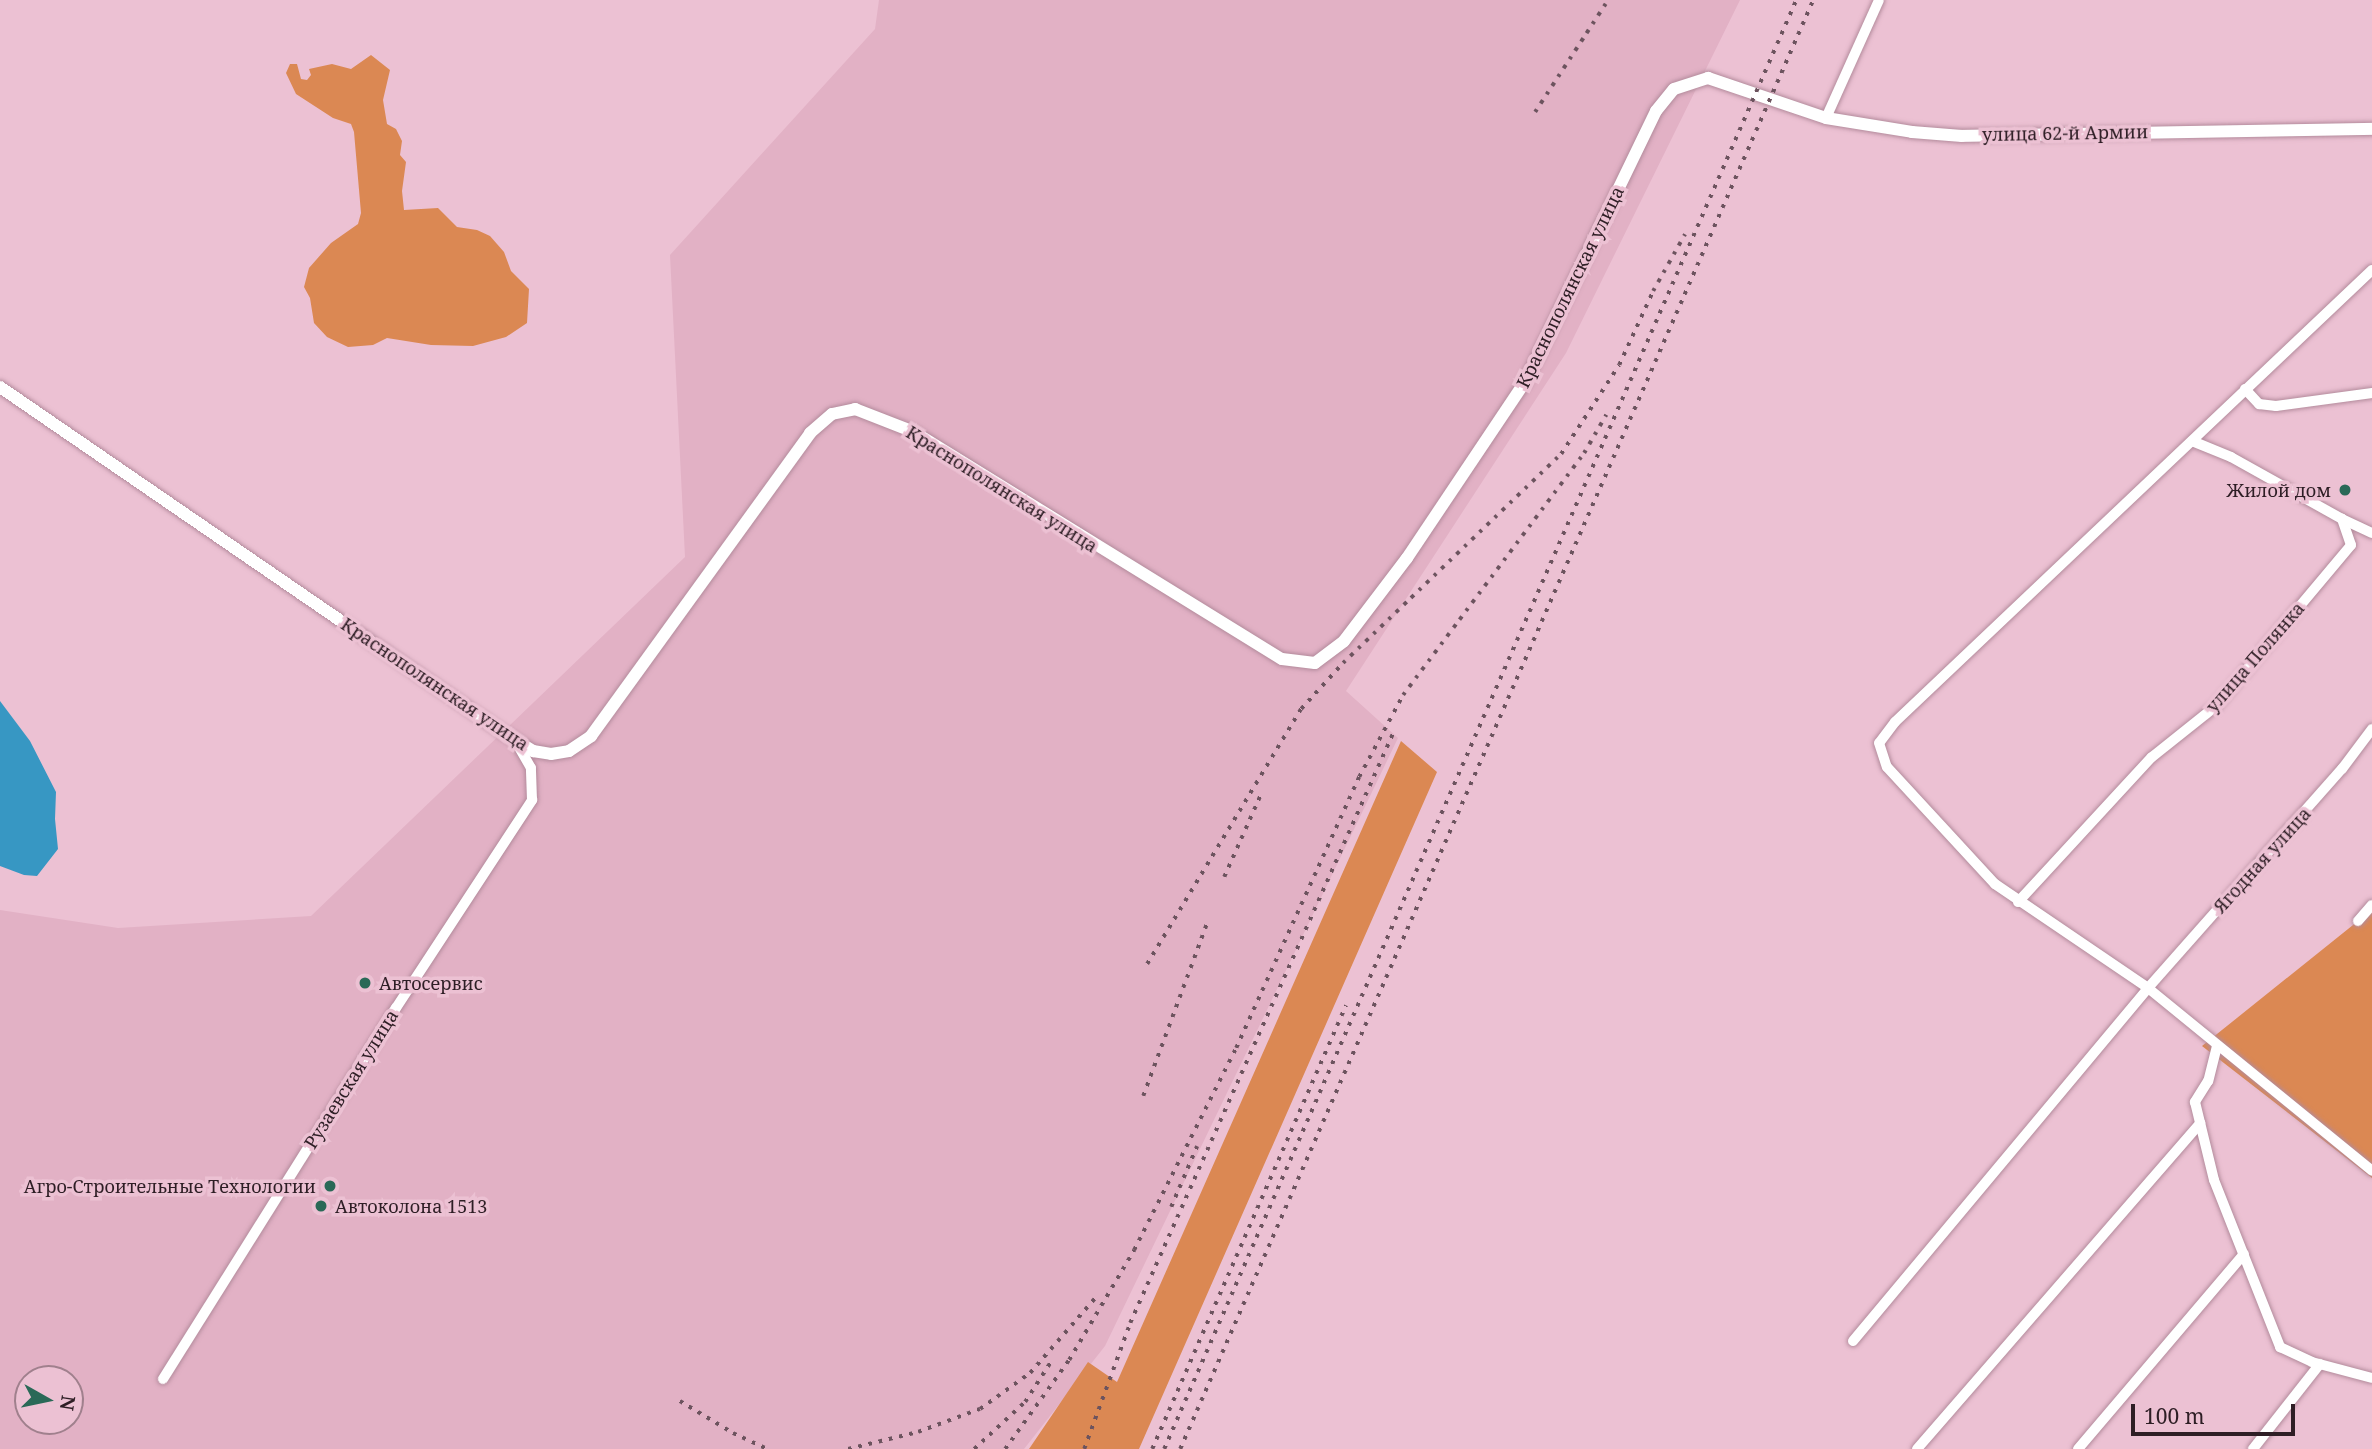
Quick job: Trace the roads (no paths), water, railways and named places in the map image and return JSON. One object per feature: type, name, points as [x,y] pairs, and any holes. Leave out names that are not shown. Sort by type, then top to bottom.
[{"type":"street","points":[[1826,118],[1879,0]]},
{"type":"street","name":"Краснополянская улица","points":[[0,387],[533,751],[551,754],[569,751],[591,736],[810,433],[832,414],[855,409],[914,432],[1282,659],[1315,663],[1344,641],[1399,569],[1525,382],[1656,111],[1674,89],[1708,78],[1763,95]]},
{"type":"street","name":"улица 62-й Армии","points":[[1763,95],[1826,118],[1912,132],[1962,136],[2372,129]]},
{"type":"street","points":[[2372,270],[1895,722],[1879,743],[1887,767],[1994,884],[2148,988],[2372,1171]]},
{"type":"street","points":[[2245,389],[2259,404],[2276,406],[2372,393]]},
{"type":"street","points":[[2192,441],[2231,457],[2372,533]]},
{"type":"street","name":"улица Полянка","points":[[2018,902],[2151,757],[2217,706],[2351,545],[2342,519]]},
{"type":"street","name":"Ягодная улица","points":[[1853,1341],[2148,988],[2333,780],[2372,729]]},
{"type":"street","name":"Рузаевская улица","points":[[163,1379],[396,1007],[532,800],[531,768],[515,740]]},
{"type":"street","points":[[2358,921],[2372,905]]},
{"type":"street","points":[[2217,1046],[2208,1081],[2195,1102],[2214,1180],[2280,1347],[2320,1364],[2372,1378]]},
{"type":"street","points":[[1917,1449],[2200,1123]]},
{"type":"street","points":[[2078,1449],[2244,1254]]},
{"type":"street","points":[[2253,1449],[2320,1364]]},
{"type":"water","points":[[0,701],[30,741],[56,792],[58,849],[37,876],[24,875],[0,866]]},
{"type":"railway","points":[[1535,112],[1608,0]]},
{"type":"railway","points":[[1164,1449],[1796,0]]},
{"type":"railway","points":[[1180,1449],[1813,0]]},
{"type":"railway","points":[[1147,964],[1301,709],[1343,663],[1561,454],[1619,365],[1653,291],[1685,234]]},
{"type":"railway","points":[[1005,1449],[1069,1360],[1134,1250],[1236,1048],[1359,777],[1403,695],[1584,453],[1606,415]]},
{"type":"railway","points":[[1084,1449],[1130,1323],[1393,733]]},
{"type":"railway","points":[[1224,877],[1261,794]]},
{"type":"railway","points":[[1143,1096],[1207,923]]},
{"type":"railway","points":[[1152,1449],[1346,1006]]},
{"type":"railway","points":[[1171,1207],[1197,1146]]},
{"type":"railway","points":[[848,1449],[918,1432],[980,1409],[1030,1373],[1097,1296]]},
{"type":"railway","points":[[974,1449],[1025,1402],[1052,1360]]},
{"type":"railway","points":[[680,1401],[733,1433],[768,1449]]},
{"type":"place","name":"Жилой дом","points":[[2345,490]]},
{"type":"place","name":"Автосервис","points":[[365,983]]},
{"type":"place","name":"Агро-Строительные Технологии","points":[[330,1186]]},
{"type":"place","name":"Автоколона 1513","points":[[321,1206]]}]
